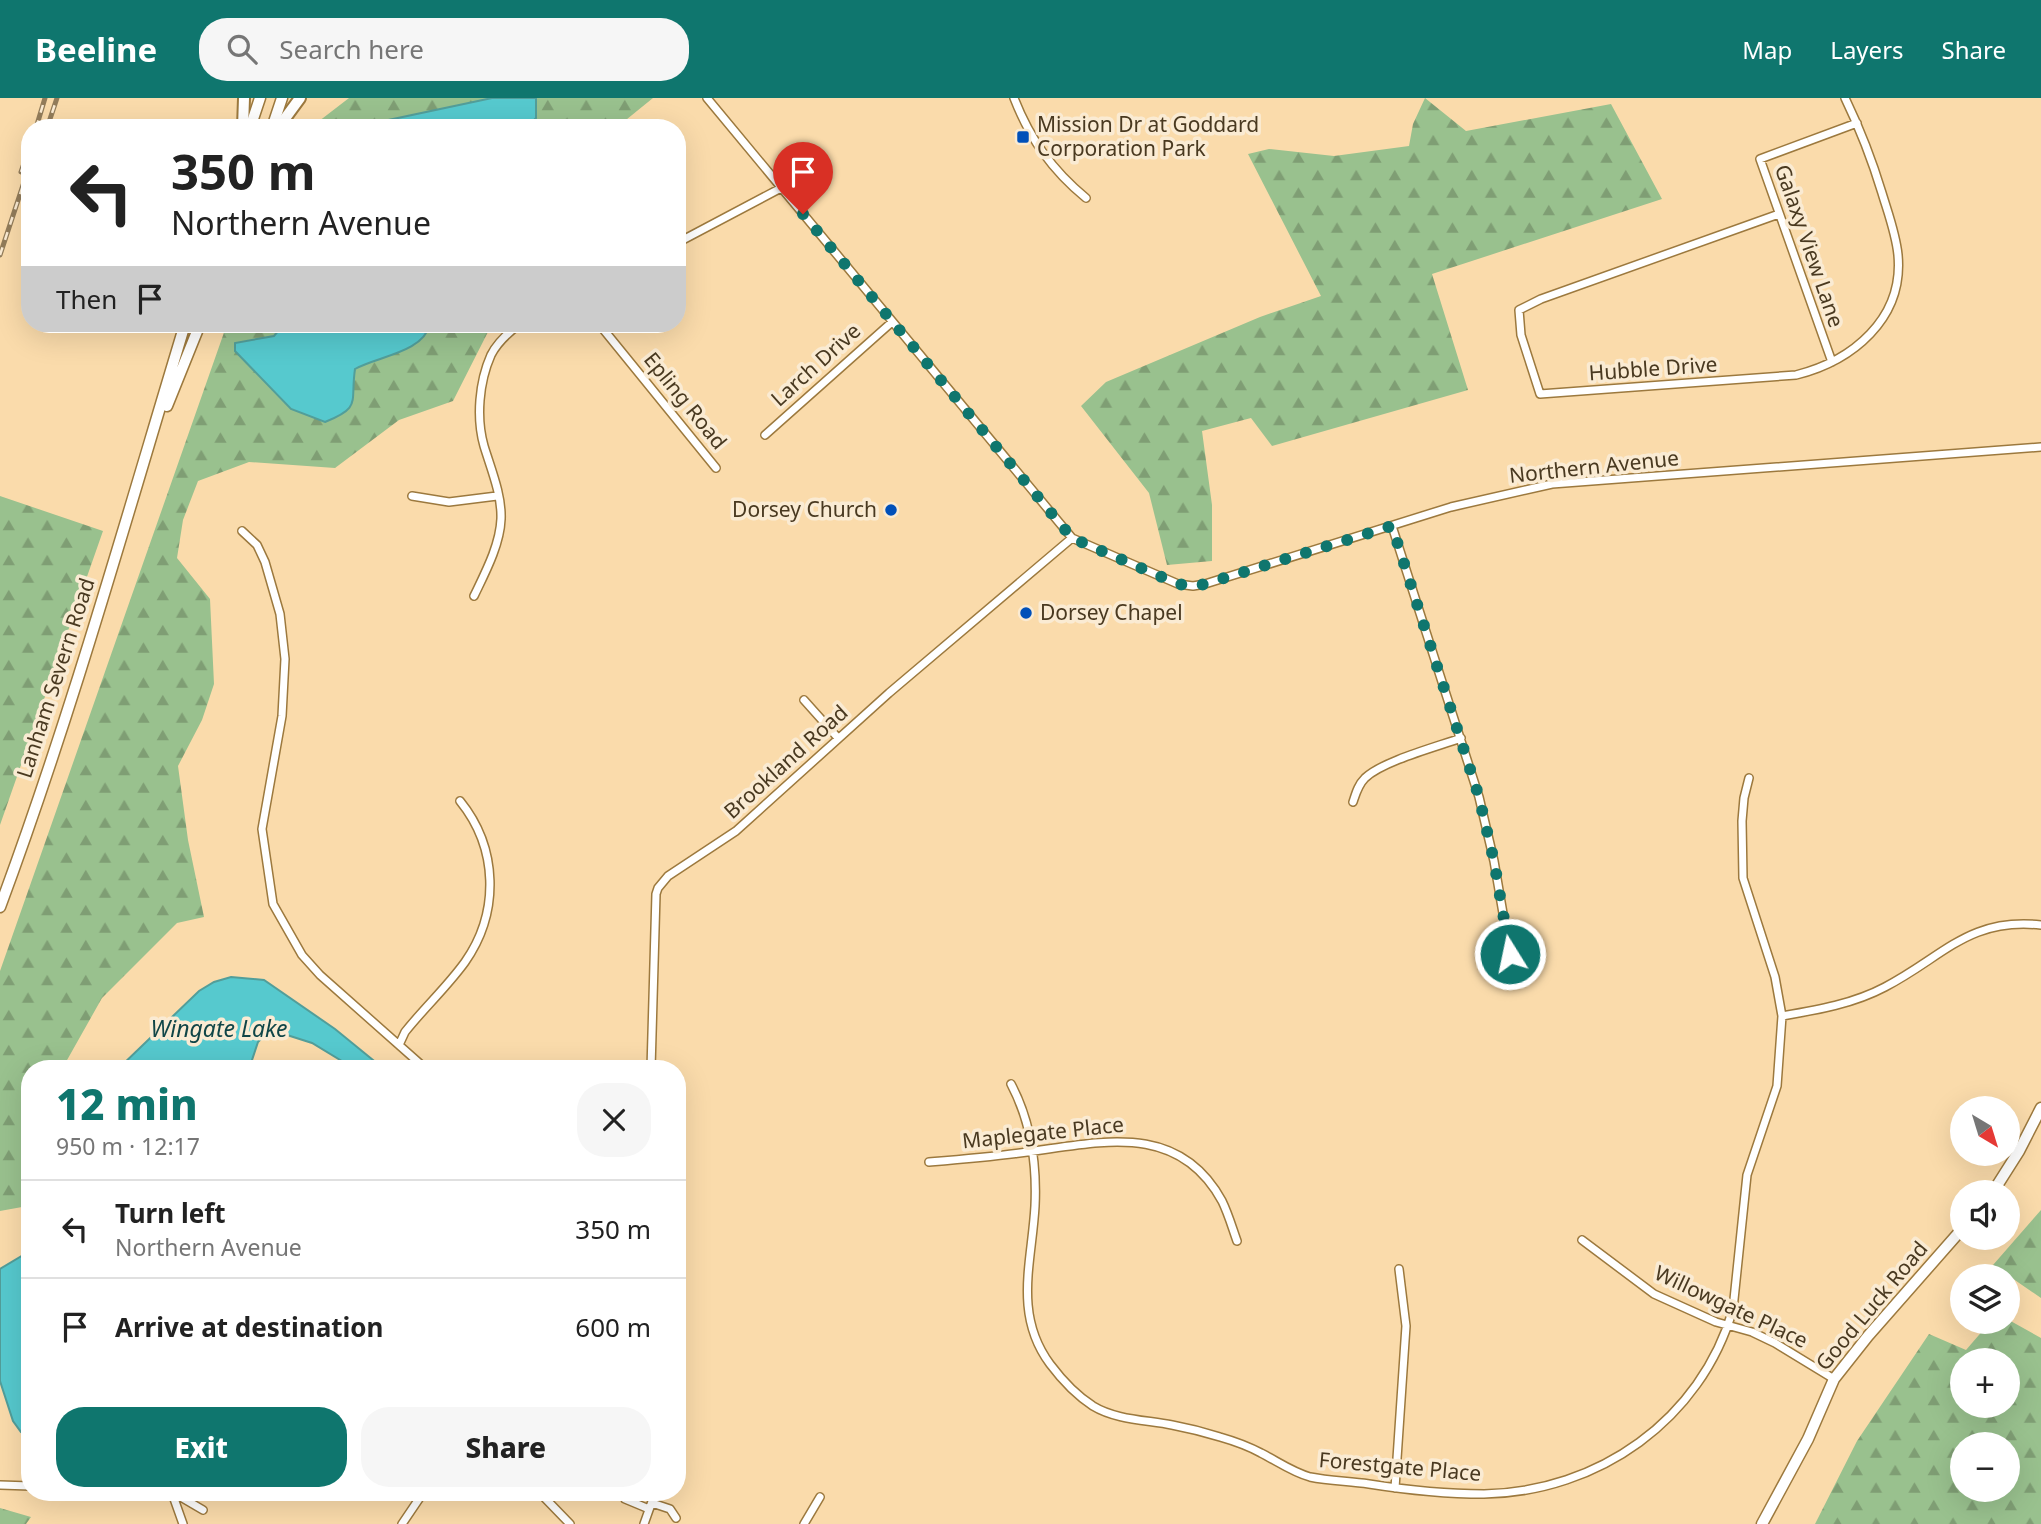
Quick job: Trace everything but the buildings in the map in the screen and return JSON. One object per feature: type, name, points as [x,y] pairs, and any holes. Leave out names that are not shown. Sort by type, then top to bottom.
[{"type":"main road","points":[[243,119],[244,98]]},
{"type":"main road","points":[[253,119],[260,98]]},
{"type":"main road","points":[[275,119],[282,98]]},
{"type":"main road","points":[[285,119],[300,98]]},
{"type":"main road","name":"Lanham Severn Road","points":[[0,907],[68,708],[147,459],[182,333]]},
{"type":"main road","name":"Lanham Severn Road","points":[[147,459],[196,333]]},
{"type":"main road","points":[[2001,1180],[2041,1108]]},
{"type":"main road","name":"Good Luck Road","points":[[1762,1524],[1808,1438],[1834,1379],[1950,1243]]},
{"type":"street","name":"Northern Avenue","points":[[707,98],[1072,538],[1178,584],[1193,586],[1237,575],[1463,504],[1552,484],[2041,447]]},
{"type":"street","points":[[1014,98],[1039,149],[1062,177],[1086,198]]},
{"type":"street","name":"Hubble Drive","points":[[1779,214],[1541,299],[1518,310],[1533,380],[1540,394],[1796,375],[1832,362],[1853,351],[1867,339],[1883,318],[1892,297],[1899,258],[1896,239],[1857,123],[1845,98]]},
{"type":"street","name":"Galaxy View Lane","points":[[1832,362],[1760,159],[1857,123]]},
{"type":"street","points":[[686,238],[781,188]]},
{"type":"street","name":"Larch Drive","points":[[765,435],[891,322]]},
{"type":"street","points":[[474,596],[491,559],[501,520],[494,476],[480,428],[482,391],[491,355],[510,333]]},
{"type":"street","name":"Epling Road","points":[[605,333],[716,468]]},
{"type":"street","points":[[412,496],[450,502],[497,496]]},
{"type":"street","points":[[1392,526],[1479,797],[1494,861],[1510,954],[1521,966]]},
{"type":"street","points":[[242,531],[257,545],[265,562],[280,614],[285,659],[282,716],[262,829],[273,904],[302,955],[341,994],[416,1060]]},
{"type":"street","name":"Brookland Road","points":[[651,1060],[658,888],[668,876],[736,831],[992,603],[1072,538]]},
{"type":"street","points":[[804,700],[838,738]]},
{"type":"street","points":[[1353,802],[1358,787],[1379,768],[1461,738]]},
{"type":"street","name":"Forestgate Place","points":[[1011,1084],[1027,1121],[1033,1152],[1035,1207],[1027,1280],[1030,1322],[1039,1346],[1071,1389],[1094,1407],[1222,1437],[1307,1476],[1395,1488],[1485,1494],[1549,1485],[1583,1475],[1616,1459],[1642,1442],[1678,1409],[1712,1362],[1728,1325],[1738,1276],[1747,1175],[1777,1086],[1782,1016],[1775,977],[1742,878],[1742,821],[1749,778]]},
{"type":"street","points":[[399,1045],[405,1032],[467,960],[487,911],[491,885],[487,852],[478,826],[460,801]]},
{"type":"street","points":[[1782,1016],[1831,1007],[1877,991],[1958,941],[1987,928],[2015,923],[2041,925]]},
{"type":"street","name":"Maplegate Place","points":[[929,1162],[1101,1142],[1136,1141],[1168,1151],[1185,1160],[1212,1186],[1221,1200],[1237,1241]]},
{"type":"street","name":"Willowgate Place","points":[[1582,1240],[1654,1294],[1705,1318],[1752,1332],[1834,1379]]},
{"type":"street","points":[[1395,1488],[1406,1326],[1399,1269]]},
{"type":"street","points":[[0,1485],[21,1486]]},
{"type":"street","points":[[804,1524],[820,1497]]},
{"type":"street","points":[[176,1501],[183,1524]]},
{"type":"street","points":[[187,1501],[203,1510]]},
{"type":"street","points":[[402,1524],[418,1501]]},
{"type":"street","points":[[548,1501],[570,1524]]},
{"type":"street","points":[[632,1501],[670,1509],[676,1518]]},
{"type":"street","points":[[644,1524],[652,1501]]},
{"type":"green space","points":[[349,98],[653,98],[627,119],[322,119]]},
{"type":"green space","points":[[1425,98],[1466,131],[1611,104],[1662,199],[1432,274],[1468,390],[1272,446],[1251,418],[1202,431],[1212,505],[1212,561],[1167,565],[1149,493],[1081,406],[1106,382],[1260,317],[1321,296],[1248,154],[1269,149],[1334,156],[1409,146],[1413,124]]},
{"type":"green space","points":[[224,333],[487,333],[453,401],[399,420],[335,468],[249,462],[198,481],[183,520],[177,558],[210,599],[214,684],[202,720],[178,766],[188,840],[204,917],[177,923],[102,998],[67,1060],[21,1060],[21,1207],[0,1211],[0,971]]},
{"type":"green space","points":[[0,496],[103,531],[0,825]]},
{"type":"green space","points":[[2041,1210],[2041,1298],[2020,1284],[2020,1264],[1994,1264],[2006,1250],[2020,1250],[2020,1234]]},
{"type":"green space","points":[[2020,1326],[2041,1338],[2041,1524],[1815,1524],[1857,1441],[1929,1334],[1961,1348],[1950,1348],[1950,1418],[2020,1418],[2020,1348],[1968,1348],[1980,1334],[2020,1334]]},
{"type":"green space","points":[[0,1508],[31,1517],[26,1524],[0,1524]]},
{"type":"water","points":[[492,98],[536,98],[535,119],[393,119]]},
{"type":"water","points":[[276,333],[426,333],[409,348],[355,369],[352,403],[345,412],[325,422],[291,409],[235,351],[235,343],[274,336]]},
{"type":"water","name":"Wingate Lake","points":[[231,977],[264,980],[335,1029],[373,1060],[340,1060],[312,1043],[275,1034],[263,1037],[258,1042],[252,1060],[127,1060],[199,991],[214,982]]},
{"type":"water","points":[[21,1256],[21,1432],[13,1421],[0,1381],[0,1269]]},
{"type":"railway","points":[[39,119],[45,98]]},
{"type":"railway","points":[[50,119],[57,98]]},
{"type":"railway","points":[[0,255],[21,191]]},
{"type":"place","name":"Mission Dr at Goddard Corporation Park","points":[[1023,137]]},
{"type":"place","name":"Dorsey Church","points":[[891,510]]},
{"type":"place","name":"Dorsey Chapel","points":[[1026,613]]},
{"type":"route","points":[[803,214],[1072,538],[1178,584],[1193,586],[1237,575],[1392,526],[1479,797],[1494,861],[1510,954]]}]
